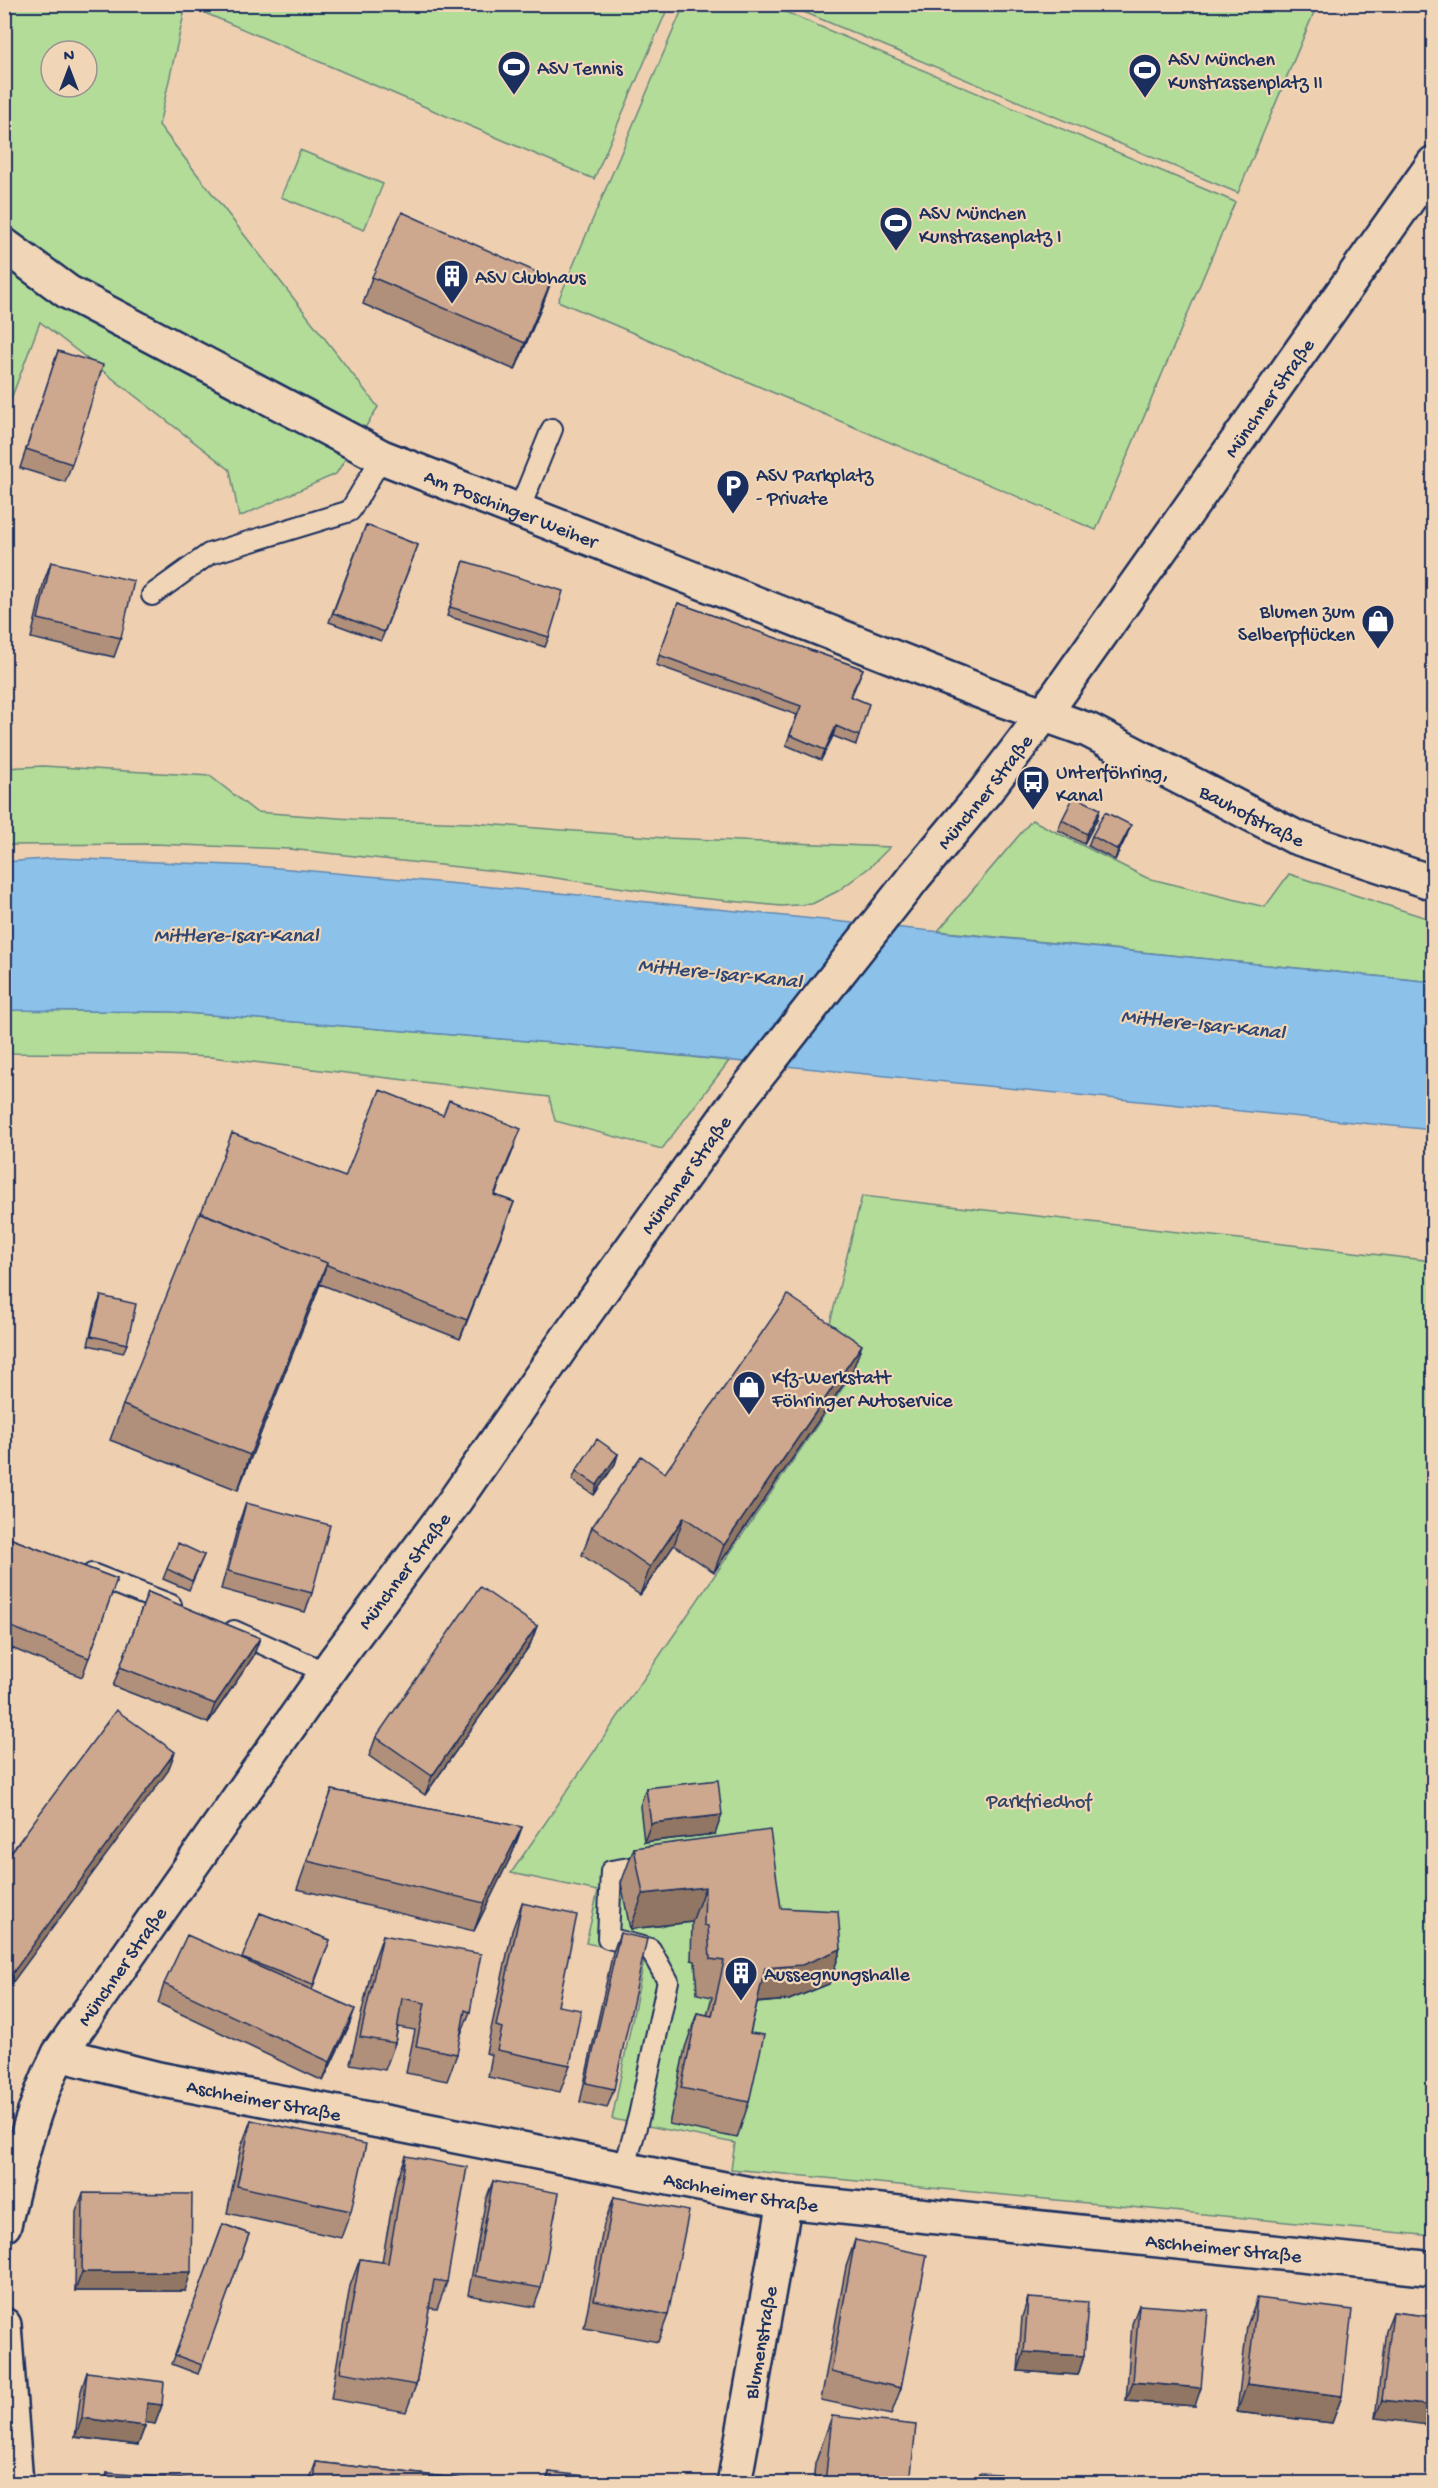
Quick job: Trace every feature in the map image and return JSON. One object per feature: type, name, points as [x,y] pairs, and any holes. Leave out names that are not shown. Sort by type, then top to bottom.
[{"type":"street","name":"Münchner Straße","points":[[4,2224],[11,2193],[46,2079],[59,2054],[327,1672],[452,1505],[564,1343],[734,1107],[914,877],[985,792],[1045,713],[1434,164]]},
{"type":"street","name":"Am Poschinger Weiher","points":[[4,245],[68,292],[382,457],[989,694],[1045,713]]},
{"type":"street","name":"Bauhofstraße","points":[[1045,713],[1088,730],[1295,837],[1434,883]]},
{"type":"street","name":"Aschheimer Straße","points":[[59,2054],[158,2079],[785,2201],[1434,2269]]},
{"type":"street","name":"Blumenstraße","points":[[734,2484],[785,2201]]},
{"type":"street","points":[[4,2325],[16,2484]]},
{"type":"lane","points":[[519,510],[552,429]]},
{"type":"lane","points":[[152,595],[209,554],[350,511],[382,457]]},
{"type":"lane","points":[[78,1569],[183,1610]]},
{"type":"lane","points":[[215,1623],[327,1672]]},
{"type":"lane","points":[[624,2170],[639,2116],[668,1981],[650,1949],[609,1938],[611,1871],[666,1862]]},
{"type":"green space","name":"ASV Tennis","points":[[208,4],[669,5],[594,179],[205,13]]},
{"type":"green space","name":"ASV München Kunstrassenplatz II","points":[[1317,4],[1238,193],[787,5]]},
{"type":"green space","points":[[5,5],[186,5],[159,125],[378,407],[336,474],[239,517],[230,470],[40,322],[5,415]]},
{"type":"green space","name":"ASV München Kunstrasenplatz I","points":[[684,5],[769,5],[1235,202],[1096,530],[558,301]]},
{"type":"green space","points":[[300,150],[383,184],[364,230],[281,197]]},
{"type":"green space","points":[[43,766],[210,776],[256,812],[352,819],[472,823],[665,838],[890,847],[870,867],[838,891],[812,904],[781,906],[679,896],[542,876],[289,849],[153,844],[5,845],[5,768]]},
{"type":"green space","points":[[1032,820],[1147,878],[1265,907],[1289,874],[1433,920],[1433,982],[938,931]]},
{"type":"green space","points":[[5,1010],[173,1012],[552,1043],[729,1061],[662,1149],[555,1121],[549,1097],[211,1057],[5,1053]]},
{"type":"green space","name":"Parkfriedhof","points":[[862,1196],[1433,1261],[1433,2236],[731,2169],[735,2143],[612,2119],[645,1956],[586,1943],[598,1891],[511,1873],[853,1373],[823,1351]]},
{"type":"water","name":"Mittlere-Isar-Kanal","points":[[58,858],[256,866],[559,893],[1433,982],[1433,1130],[552,1043],[173,1012],[5,1010],[5,862]]},
{"type":"building","points":[[402,212],[552,279],[525,343],[372,277]]},
{"type":"building","points":[[58,351],[103,365],[72,464],[26,449]]},
{"type":"building","points":[[366,525],[418,545],[384,632],[333,613]]},
{"type":"building","points":[[464,561],[563,591],[549,637],[450,607]]},
{"type":"building","points":[[51,562],[134,581],[121,638],[38,619]]},
{"type":"building","points":[[678,603],[863,669],[850,696],[869,704],[859,736],[836,726],[825,750],[790,735],[801,706],[659,655]]},
{"type":"building","points":[[1074,796],[1100,809],[1087,834],[1062,820]]},
{"type":"building","points":[[1105,812],[1131,825],[1118,850],[1092,836]]},
{"type":"building","points":[[380,1090],[443,1115],[449,1100],[521,1129],[494,1195],[514,1202],[467,1320],[201,1213],[232,1133],[345,1177]]},
{"type":"building","points":[[200,1212],[327,1263],[250,1455],[123,1405]]},
{"type":"building","points":[[788,1295],[862,1345],[724,1545],[684,1517],[650,1567],[592,1527],[641,1456],[665,1473]]},
{"type":"building","points":[[101,1296],[136,1304],[127,1344],[91,1336]]},
{"type":"building","points":[[597,1439],[618,1454],[597,1485],[576,1471]]},
{"type":"building","points":[[246,1503],[330,1525],[312,1593],[228,1571]]},
{"type":"building","points":[[4,1536],[117,1579],[89,1658],[4,1624]]},
{"type":"building","points":[[178,1543],[204,1555],[192,1581],[167,1569]]},
{"type":"building","points":[[480,1587],[537,1626],[432,1776],[376,1737]]},
{"type":"building","points":[[148,1592],[260,1638],[215,1704],[120,1667]]},
{"type":"building","points":[[116,1710],[175,1752],[9,1978],[4,1979],[4,1862]]},
{"type":"building","points":[[718,1780],[722,1815],[651,1823],[646,1788]]},
{"type":"building","points":[[332,1790],[522,1827],[484,1903],[307,1861]]},
{"type":"building","points":[[770,1830],[781,1908],[838,1911],[841,1949],[802,1965],[765,1968],[750,2033],[764,2035],[749,2102],[681,2088],[697,2013],[712,2016],[724,1961],[710,1959],[708,1926],[704,1925],[705,1887],[643,1894],[634,1848]]},
{"type":"building","points":[[522,1903],[577,1915],[558,2006],[581,2010],[570,2065],[497,2050],[502,2028],[496,2026]]},
{"type":"building","points":[[260,1913],[330,1940],[313,1985],[242,1958]]},
{"type":"building","points":[[620,1933],[647,1939],[614,2089],[586,2083]]},
{"type":"building","points":[[187,1935],[355,2009],[330,2062],[164,1984]]},
{"type":"building","points":[[383,1935],[481,1954],[470,2012],[465,2010],[457,2054],[416,2046],[425,2003],[402,1998],[395,2043],[360,2037]]},
{"type":"building","points":[[251,2120],[366,2144],[351,2211],[237,2186]]},
{"type":"building","points":[[406,2156],[467,2167],[447,2282],[434,2280],[416,2385],[340,2372],[360,2259],[388,2263]]},
{"type":"building","points":[[493,2181],[559,2193],[541,2288],[475,2276]]},
{"type":"building","points":[[83,2193],[192,2194],[191,2272],[82,2272]]},
{"type":"building","points":[[614,2197],[689,2211],[668,2315],[594,2300]]},
{"type":"building","points":[[223,2224],[249,2234],[202,2365],[175,2355]]},
{"type":"building","points":[[855,2240],[927,2255],[901,2388],[831,2372]]},
{"type":"building","points":[[1028,2298],[1088,2302],[1084,2356],[1024,2352]]},
{"type":"building","points":[[1257,2298],[1352,2310],[1342,2396],[1247,2384]]},
{"type":"building","points":[[1139,2305],[1208,2310],[1201,2388],[1133,2382]]},
{"type":"building","points":[[1393,2312],[1434,2317],[1434,2406],[1382,2400]]},
{"type":"building","points":[[87,2372],[164,2382],[162,2405],[147,2403],[145,2426],[82,2418]]},
{"type":"building","points":[[832,2416],[916,2425],[910,2484],[825,2484]]},
{"type":"building","points":[[316,2462],[506,2484],[314,2484]]},
{"type":"building","points":[[549,2472],[622,2480],[621,2484],[548,2484]]},
{"type":"building","points":[[107,2473],[191,2479],[190,2484],[107,2484]]},
{"type":"building","points":[[979,2473],[1000,2474],[1000,2484],[979,2484]]},
{"type":"place","name":"ASV Tennis","points":[[514,96]]},
{"type":"place","name":"ASV München Kunstrassenplatz II","points":[[1145,99]]},
{"type":"place","name":"ASV München Kunstrasenplatz I","points":[[896,252]]},
{"type":"place","name":"ASV Clubhaus","points":[[452,305]]},
{"type":"place","name":"ASV Parkplatz - Private","points":[[733,515]]},
{"type":"place","name":"Blumen zum Selberpflücken","points":[[1378,650]]},
{"type":"place","name":"Unterföhring, Kanal","points":[[1033,811]]},
{"type":"place","name":"Kfz-Werkstatt Föhringer Autoservice","points":[[749,1416]]},
{"type":"place","name":"Aussegnungshalle","points":[[741,2002]]}]
